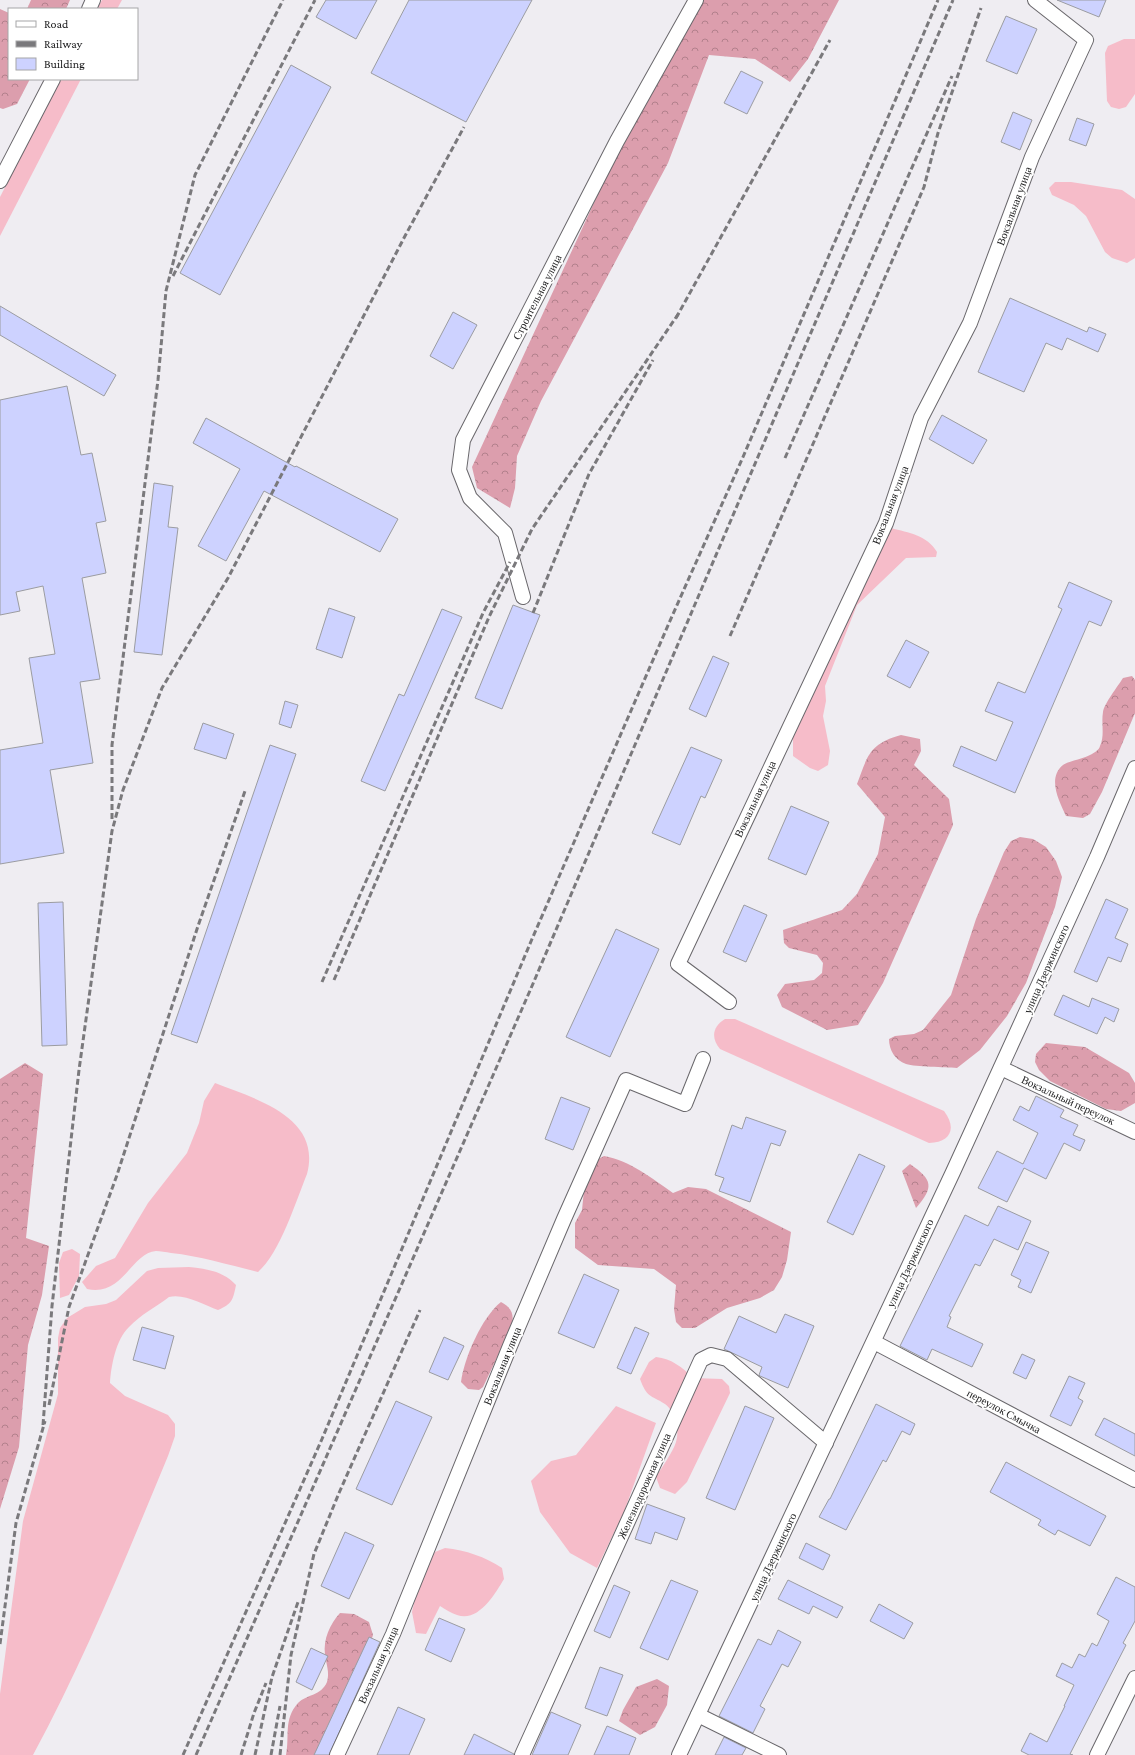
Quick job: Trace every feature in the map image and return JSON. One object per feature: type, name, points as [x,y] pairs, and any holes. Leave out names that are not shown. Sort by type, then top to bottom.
[{"type":"street","name":"Строительная улица","points":[[523,597],[505,533],[470,498],[459,470],[464,440],[617,141],[696,0]]},
{"type":"street","name":"Вокзальная улица","points":[[729,1002],[678,964],[886,523],[921,418],[970,323],[1032,157],[1086,40],[1035,0]]},
{"type":"street","points":[[0,181],[52,80]]},
{"type":"street","name":"улица Дзержинского","points":[[679,1755],[874,1342],[1097,857],[1135,768]]},
{"type":"street","name":"Вокзальная улица","points":[[337,1755],[393,1634],[516,1332],[626,1080],[685,1104],[703,1059]]},
{"type":"street","name":"Вокзальный переулок","points":[[1000,1068],[1135,1132]]},
{"type":"street","name":"переулок Смычка","points":[[874,1342],[1135,1480]]},
{"type":"street","name":"Железнодорожная улица","points":[[522,1755],[701,1360],[711,1355],[727,1359],[826,1443]]},
{"type":"street","points":[[1098,1755],[1135,1678]]},
{"type":"street","points":[[698,1715],[779,1755]]},
{"type":"shaded area","points":[[102,0],[122,0],[118,8],[98,8]]},
{"type":"shaded area","points":[[1124,39],[1135,39],[1135,94],[1126,107],[1119,109],[1111,107],[1107,101],[1105,53],[1108,46]]},
{"type":"shaded area","points":[[60,80],[80,80],[0,236],[0,197]]},
{"type":"shaded area","points":[[1055,182],[1071,182],[1122,190],[1135,199],[1135,258],[1127,263],[1112,258],[1105,252],[1086,216],[1074,205],[1052,195],[1049,188]]},
{"type":"shaded area","points":[[891,528],[923,538],[933,546],[937,552],[936,557],[906,558],[857,605],[825,686],[826,701],[823,716],[830,751],[828,765],[818,771],[810,768],[793,756],[793,724]]},
{"type":"shaded area","points":[[725,1019],[735,1019],[944,1111],[950,1123],[950,1133],[942,1140],[929,1143],[720,1049],[715,1041],[714,1033],[717,1026]]},
{"type":"shaded area","points":[[215,1083],[249,1096],[282,1113],[295,1124],[305,1138],[309,1154],[307,1174],[287,1226],[273,1252],[258,1272],[204,1258],[156,1251],[147,1254],[140,1259],[126,1274],[109,1287],[99,1290],[87,1289],[82,1282],[96,1266],[115,1258],[148,1203],[187,1153],[199,1123],[204,1101]]},
{"type":"shaded area","points":[[72,1249],[80,1254],[79,1276],[69,1295],[60,1298],[59,1263],[63,1252]]},
{"type":"shaded area","points":[[189,1267],[214,1272],[231,1280],[236,1285],[233,1298],[226,1306],[218,1310],[187,1298],[175,1296],[169,1297],[143,1315],[124,1332],[115,1353],[110,1383],[125,1396],[168,1415],[175,1424],[175,1436],[168,1456],[104,1607],[70,1682],[33,1755],[0,1755],[0,1694],[23,1521],[58,1394],[58,1338],[60,1328],[67,1318],[85,1307],[106,1304],[116,1300],[147,1271],[158,1268]]},
{"type":"shaded area","points":[[656,1357],[676,1364],[693,1378],[722,1379],[729,1386],[730,1393],[687,1482],[675,1494],[660,1488],[656,1477],[675,1446],[677,1437],[676,1422],[669,1407],[647,1393],[640,1379],[649,1362]]},
{"type":"shaded area","points":[[616,1406],[656,1423],[624,1512],[597,1568],[570,1553],[540,1512],[531,1481],[551,1461],[576,1455]]},
{"type":"shaded area","points":[[445,1548],[468,1552],[489,1561],[502,1568],[504,1579],[491,1599],[479,1611],[472,1615],[457,1615],[440,1606],[426,1634],[416,1633],[412,1612],[419,1581],[435,1552]]},
{"type":"green space","points":[[31,0],[70,0],[66,8],[27,8]]},
{"type":"green space","points":[[702,0],[839,0],[808,59],[790,82],[755,59],[709,55],[668,163],[541,401],[517,456],[515,488],[510,508],[477,488],[472,467],[647,88]]},
{"type":"green space","points":[[0,9],[8,13],[8,80],[29,80],[17,104],[3,109],[0,108]]},
{"type":"green space","points":[[1132,676],[1135,680],[1135,713],[1102,792],[1090,814],[1083,818],[1066,816],[1060,804],[1056,790],[1055,783],[1058,770],[1063,765],[1089,756],[1099,749],[1102,738],[1103,712],[1108,700],[1123,678]]},
{"type":"green space","points":[[901,735],[920,739],[921,751],[914,765],[949,799],[953,825],[883,983],[858,1025],[827,1030],[782,1007],[777,995],[785,984],[814,980],[822,973],[823,963],[817,955],[789,948],[784,943],[783,930],[842,910],[857,894],[878,854],[885,817],[857,784],[867,758],[871,752],[882,742]]},
{"type":"green space","points":[[1020,837],[1033,839],[1046,847],[1056,861],[1062,877],[1055,907],[1026,983],[1007,1016],[980,1050],[957,1068],[916,1066],[902,1062],[893,1054],[889,1039],[895,1036],[914,1034],[923,1030],[951,995],[976,919],[1004,852],[1011,841]]},
{"type":"green space","points":[[1046,1043],[1085,1047],[1129,1073],[1135,1083],[1135,1103],[1121,1111],[1106,1109],[1050,1081],[1039,1070],[1035,1062],[1036,1054]]},
{"type":"green space","points":[[25,1063],[43,1074],[26,1238],[49,1246],[42,1295],[28,1345],[19,1447],[0,1509],[0,1079]]},
{"type":"green space","points":[[604,1156],[632,1166],[673,1193],[688,1187],[706,1189],[791,1232],[787,1260],[782,1277],[774,1290],[760,1298],[727,1308],[695,1328],[682,1328],[676,1322],[674,1309],[676,1285],[654,1269],[598,1265],[575,1248],[575,1223],[582,1210],[585,1180],[591,1163]]},
{"type":"green space","points":[[910,1164],[927,1179],[928,1184],[926,1195],[916,1208],[902,1171]]},
{"type":"green space","points":[[501,1302],[510,1309],[513,1318],[512,1326],[483,1387],[479,1390],[468,1389],[461,1382],[470,1350],[487,1317]]},
{"type":"green space","points":[[340,1613],[354,1614],[369,1622],[373,1635],[363,1666],[321,1755],[286,1755],[288,1728],[293,1709],[302,1700],[321,1690],[327,1682],[328,1672],[325,1655],[325,1643],[330,1627]]},
{"type":"green space","points":[[657,1679],[669,1686],[667,1705],[655,1727],[640,1735],[619,1721],[623,1710],[636,1687]]},
{"type":"building","points":[[326,0],[377,0],[356,39],[316,17]]},
{"type":"building","points":[[409,0],[532,0],[466,122],[371,73]]},
{"type":"building","points":[[1057,0],[1106,0],[1099,17]]},
{"type":"building","points":[[1006,16],[1037,29],[1017,74],[986,61]]},
{"type":"building","points":[[291,65],[331,87],[220,295],[180,273]]},
{"type":"building","points":[[741,71],[763,82],[747,114],[724,103]]},
{"type":"building","points":[[1013,112],[1032,120],[1020,150],[1001,142]]},
{"type":"building","points":[[1077,118],[1094,124],[1086,146],[1069,140]]},
{"type":"building","points":[[1010,298],[1087,332],[1089,327],[1106,334],[1098,352],[1067,338],[1062,350],[1046,343],[1024,392],[978,372]]},
{"type":"building","points":[[0,306],[116,375],[104,396],[0,335]]},
{"type":"building","points":[[453,312],[477,325],[453,369],[430,356]]},
{"type":"building","points":[[67,386],[81,455],[92,453],[106,521],[96,523],[106,573],[82,578],[100,679],[80,682],[93,763],[50,770],[64,853],[0,864],[0,750],[43,743],[29,658],[55,654],[43,586],[16,592],[20,611],[0,615],[0,400]]},
{"type":"building","points":[[942,415],[987,440],[973,464],[929,439]]},
{"type":"building","points":[[206,418],[295,467],[296,466],[398,519],[380,552],[264,491],[226,561],[198,546],[240,469],[193,443]]},
{"type":"building","points":[[154,483],[173,486],[168,527],[178,528],[162,655],[134,652]]},
{"type":"building","points":[[1069,582],[1112,601],[1101,626],[1089,621],[1015,793],[953,766],[961,746],[996,761],[1013,722],[985,711],[998,682],[1025,693],[1062,609],[1058,607]]},
{"type":"building","points":[[513,605],[540,615],[502,709],[475,698]]},
{"type":"building","points":[[329,608],[355,617],[342,658],[316,649]]},
{"type":"building","points":[[442,609],[462,617],[385,791],[361,781],[399,694],[404,696]]},
{"type":"building","points":[[906,640],[929,652],[910,688],[887,676]]},
{"type":"building","points":[[713,656],[729,663],[706,717],[689,709]]},
{"type":"building","points":[[285,701],[298,705],[291,728],[279,724]]},
{"type":"building","points":[[203,723],[234,734],[226,759],[194,749]]},
{"type":"building","points":[[270,745],[296,754],[197,1043],[171,1034]]},
{"type":"building","points":[[691,747],[722,760],[705,798],[701,796],[680,845],[652,833]]},
{"type":"building","points":[[791,806],[829,822],[806,875],[768,859]]},
{"type":"building","points":[[1106,899],[1128,909],[1115,938],[1128,944],[1121,962],[1108,957],[1097,982],[1074,972]]},
{"type":"building","points":[[63,902],[67,1045],[42,1046],[38,903]]},
{"type":"building","points":[[744,905],[767,915],[746,962],[723,952]]},
{"type":"building","points":[[616,929],[659,949],[610,1057],[566,1037]]},
{"type":"building","points":[[1063,995],[1089,1007],[1092,998],[1119,1009],[1114,1022],[1105,1017],[1097,1034],[1054,1015]]},
{"type":"building","points":[[1036,1096],[1064,1110],[1060,1117],[1078,1125],[1073,1135],[1085,1140],[1080,1151],[1064,1143],[1046,1179],[1024,1168],[1007,1202],[978,1188],[997,1151],[1023,1164],[1038,1133],[1013,1120],[1020,1106],[1029,1111]]},
{"type":"building","points":[[561,1097],[590,1108],[573,1150],[545,1139]]},
{"type":"building","points":[[746,1117],[786,1131],[780,1146],[771,1143],[750,1202],[719,1191],[724,1178],[715,1175],[732,1125],[742,1129]]},
{"type":"building","points":[[859,1154],[885,1166],[853,1235],[827,1222]]},
{"type":"building","points":[[998,1206],[1031,1221],[1018,1250],[994,1239],[980,1266],[975,1264],[949,1316],[951,1317],[947,1327],[983,1344],[972,1367],[932,1349],[927,1360],[900,1346],[965,1215],[988,1226]]},
{"type":"building","points":[[1026,1242],[1049,1252],[1031,1293],[1018,1287],[1021,1280],[1011,1275]]},
{"type":"building","points":[[584,1274],[619,1290],[594,1348],[558,1333]]},
{"type":"building","points":[[785,1314],[814,1326],[788,1388],[760,1376],[762,1367],[724,1349],[739,1316],[776,1333]]},
{"type":"building","points":[[142,1327],[174,1336],[165,1369],[133,1360]]},
{"type":"building","points":[[635,1327],[649,1333],[631,1374],[617,1368]]},
{"type":"building","points":[[444,1337],[464,1346],[448,1380],[429,1372]]},
{"type":"building","points":[[1022,1354],[1035,1360],[1026,1379],[1013,1373]]},
{"type":"building","points":[[1069,1376],[1085,1383],[1078,1398],[1083,1401],[1071,1426],[1050,1416]]},
{"type":"building","points":[[396,1401],[432,1417],[392,1505],[356,1489]]},
{"type":"building","points":[[876,1404],[915,1424],[910,1435],[902,1431],[886,1462],[883,1460],[846,1530],[819,1517],[830,1499]]},
{"type":"building","points":[[745,1406],[774,1418],[735,1510],[706,1498]]},
{"type":"building","points":[[1104,1418],[1135,1434],[1135,1456],[1095,1435]]},
{"type":"building","points":[[1006,1462],[1106,1516],[1090,1546],[1058,1530],[1055,1535],[1038,1525],[1041,1520],[990,1492]]},
{"type":"building","points":[[647,1504],[685,1518],[677,1540],[655,1532],[651,1544],[635,1539]]},
{"type":"building","points":[[345,1532],[374,1545],[349,1599],[321,1586]]},
{"type":"building","points":[[806,1543],[830,1555],[823,1570],[799,1558]]},
{"type":"building","points":[[1116,1577],[1135,1587],[1135,1621],[1123,1643],[1126,1645],[1070,1754],[1073,1755],[1029,1755],[1021,1751],[1030,1733],[1047,1742],[1074,1685],[1056,1676],[1062,1663],[1072,1668],[1079,1654],[1085,1657],[1092,1643],[1097,1646],[1109,1621],[1097,1614]]},
{"type":"building","points":[[671,1580],[698,1591],[668,1660],[640,1648]]},
{"type":"building","points":[[788,1580],[843,1607],[837,1618],[813,1606],[809,1614],[778,1599]]},
{"type":"building","points":[[614,1585],[630,1592],[610,1638],[594,1631]]},
{"type":"building","points":[[879,1604],[913,1623],[904,1639],[870,1621]]},
{"type":"building","points":[[439,1618],[465,1629],[451,1662],[425,1650]]},
{"type":"building","points":[[778,1630],[801,1642],[788,1667],[782,1664],[760,1706],[765,1709],[753,1733],[719,1716],[758,1639],[771,1645]]},
{"type":"building","points":[[369,1637],[380,1642],[329,1755],[314,1755]]},
{"type":"building","points":[[311,1648],[328,1656],[312,1690],[296,1682]]},
{"type":"building","points":[[600,1667],[623,1675],[607,1716],[585,1708]]},
{"type":"building","points":[[398,1707],[425,1719],[409,1755],[377,1755]]},
{"type":"building","points":[[551,1712],[581,1725],[568,1755],[532,1755]]},
{"type":"building","points":[[607,1726],[636,1738],[629,1755],[594,1755]]},
{"type":"building","points":[[474,1734],[514,1754],[514,1755],[464,1755]]},
{"type":"building","points":[[724,1737],[746,1748],[742,1755],[715,1755]]},
{"type":"railway","points":[[112,819],[112,745],[158,380],[166,291],[195,175],[283,0]]},
{"type":"railway","points":[[173,276],[315,0]]},
{"type":"railway","points":[[183,1755],[322,1439],[532,939],[669,623],[743,457],[938,0]]},
{"type":"railway","points":[[196,1755],[532,986],[953,0]]},
{"type":"railway","points":[[730,636],[924,187],[938,133],[981,8]]},
{"type":"railway","points":[[676,318],[830,40]]},
{"type":"railway","points":[[785,458],[952,76]]},
{"type":"railway","points":[[43,1425],[52,1306],[79,1070],[112,831],[123,790],[162,688],[228,578],[405,236],[464,127]]},
{"type":"railway","points":[[334,980],[489,617],[532,529],[679,313]]},
{"type":"railway","points":[[533,613],[589,474],[653,360]]},
{"type":"railway","points":[[322,982],[483,613],[510,562]]},
{"type":"railway","points":[[49,1405],[69,1307],[117,1175],[198,926],[245,791]]},
{"type":"railway","points":[[280,1755],[291,1655],[314,1554],[339,1493],[420,1310]]},
{"type":"railway","points":[[0,1644],[16,1523],[45,1421]]},
{"type":"railway","points":[[255,1755],[272,1677],[298,1602]]},
{"type":"railway","points":[[241,1755],[254,1713],[266,1683]]},
{"type":"railway","points":[[271,1755],[280,1706]]}]
